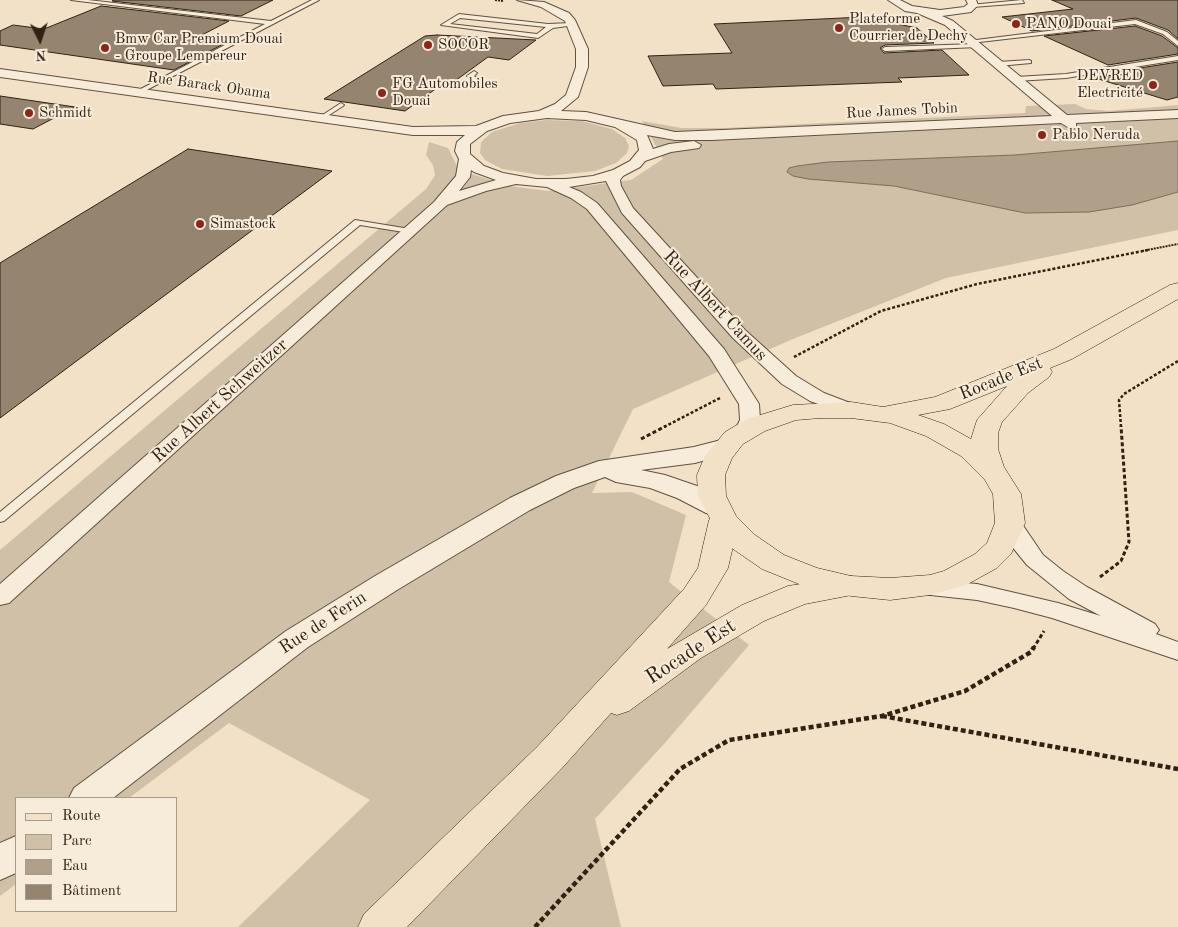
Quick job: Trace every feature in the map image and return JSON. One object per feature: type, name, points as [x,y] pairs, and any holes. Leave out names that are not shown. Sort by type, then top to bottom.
[{"type":"main road","name":"Rocade Est","points":[[880,413],[920,409],[940,404],[1062,354],[1178,290]]},
{"type":"main road","name":"Rocade Est","points":[[990,467],[984,448],[985,433],[990,420],[1019,388],[1062,354]]},
{"type":"main road","points":[[850,410],[880,413],[935,430],[960,443],[990,467],[1007,494],[1010,523],[1000,547],[986,561],[955,578],[916,587],[890,589],[851,586],[810,577],[774,562],[744,542],[720,514],[712,496],[714,465],[735,439],[767,420],[792,413],[850,410]]},
{"type":"main road","name":"Rocade Est","points":[[379,927],[550,757],[698,592],[708,577],[717,557],[720,514]]},
{"type":"main road","name":"Rocade Est","points":[[550,757],[644,681],[688,650],[738,621],[784,598],[816,590],[851,586]]},
{"type":"street","points":[[522,0],[544,5],[568,17],[581,45],[583,60],[572,97],[560,107],[540,114]]},
{"type":"street","points":[[893,0],[900,6],[921,11],[949,23],[1069,123]]},
{"type":"street","points":[[949,23],[950,19],[972,3]]},
{"type":"street","points":[[921,11],[963,11]]},
{"type":"street","name":"Rue Barack Obama","points":[[0,73],[413,131],[448,132],[478,130],[508,119],[540,114]]},
{"type":"street","points":[[572,97],[576,108],[586,116]]},
{"type":"street","name":"Rue James Tobin","points":[[540,114],[586,116],[668,135],[699,136],[1178,121]]},
{"type":"street","name":"Rue James Tobin","points":[[528,182],[580,182],[618,173],[636,164],[643,157],[669,148],[707,144],[1069,123],[1178,114]]},
{"type":"street","points":[[628,127],[639,134],[645,142],[646,151],[643,157]]},
{"type":"street","name":"Rue Albert Schweitzer","points":[[0,597],[439,205],[463,177],[464,142],[478,130]]},
{"type":"street","name":"Rue Barack Obama","points":[[413,131],[445,141],[489,174],[528,182]]},
{"type":"street","name":"Rue Albert Camus","points":[[618,173],[613,180],[614,186],[627,210],[739,334],[773,367],[805,390],[837,406],[850,410]]},
{"type":"street","name":"Rue Albert Schweitzer","points":[[439,205],[482,187],[528,182]]},
{"type":"street","name":"Rue Albert Camus","points":[[528,182],[570,192],[592,206],[717,353],[738,384],[751,412],[735,439]]},
{"type":"street","name":"Rue de Ferin","points":[[88,797],[239,681],[311,630],[480,527],[539,494],[578,477],[623,464],[695,455],[735,439]]},
{"type":"street","name":"Rue de Ferin","points":[[578,477],[611,474],[640,476],[675,487],[720,514]]},
{"type":"street","points":[[1010,523],[1022,544],[1035,560],[1078,593],[1140,627],[1178,645]]},
{"type":"street","points":[[916,587],[977,592],[1058,611],[1178,651]]},
{"type":"street","points":[[0,864],[15,853]]},
{"type":"lane","points":[[74,0],[272,23]]},
{"type":"lane","points":[[138,93],[316,0]]},
{"type":"lane","points":[[972,3],[1022,2]]},
{"type":"lane","points":[[551,26],[538,36],[444,25],[459,16],[551,26],[572,25]]},
{"type":"lane","points":[[885,49],[974,43],[1136,22],[1165,34],[1178,44]]},
{"type":"lane","points":[[1016,79],[1066,76],[1178,58]]},
{"type":"lane","points":[[998,64],[1029,62]]},
{"type":"lane","points":[[474,73],[470,76],[477,81]]},
{"type":"lane","points":[[321,118],[340,105]]},
{"type":"lane","points":[[0,518],[358,222],[410,231]]},
{"type":"path","points":[[773,367],[881,311],[977,284],[1178,244]]},
{"type":"path","points":[[1078,593],[1121,561],[1129,542],[1119,400],[1124,394],[1178,361]]},
{"type":"path","points":[[636,442],[720,398],[730,388],[738,384]]},
{"type":"path","points":[[534,927],[680,769],[729,740],[882,716],[965,692],[1031,652],[1058,611]]},
{"type":"path","points":[[882,716],[1178,769]]},
{"type":"green space","points":[[1075,104],[1086,109],[1109,111],[1178,105],[1178,230],[946,278],[793,339],[633,409],[592,493],[632,492],[686,515],[669,582],[749,645],[664,744],[595,819],[621,927],[238,927],[370,800],[229,723],[130,797],[15,797],[15,885],[0,896],[0,550],[426,189],[435,175],[433,165],[426,155],[429,142],[448,148],[459,170],[510,186],[548,191],[631,180],[663,159],[642,121],[682,128],[724,128],[1025,113],[1026,106]]},
{"type":"green space","points":[[546,120],[582,121],[612,129],[625,138],[629,146],[627,153],[616,163],[595,171],[547,176],[502,169],[485,160],[480,153],[481,142],[492,132],[520,123]]},
{"type":"water","points":[[1178,141],[1178,192],[1132,205],[1089,212],[1025,213],[894,186],[808,179],[793,176],[787,172],[789,168],[797,166],[828,162],[1015,155]]},
{"type":"building","points":[[273,0],[241,16],[112,1]]},
{"type":"building","points":[[1052,0],[1178,0],[1178,39],[1168,30],[1136,18],[1032,31],[1002,17],[1073,9]]},
{"type":"building","points":[[101,6],[229,21],[198,37],[229,41],[174,70],[0,45],[0,31],[13,25],[44,29]]},
{"type":"building","points":[[864,17],[917,28],[934,43],[885,45],[880,48],[884,53],[942,50],[969,75],[898,78],[902,82],[716,89],[713,84],[663,86],[648,56],[732,53],[714,24]]},
{"type":"building","points":[[1135,26],[1162,36],[1178,48],[1178,54],[1108,65],[1044,36]]},
{"type":"building","points":[[425,36],[536,40],[509,60],[488,57],[448,86],[441,85],[405,111],[324,99]]},
{"type":"building","points":[[1178,62],[1178,97],[1167,100],[1092,77],[1127,74],[1121,71]]},
{"type":"building","points":[[0,96],[75,107],[33,129],[0,124]]},
{"type":"building","points":[[188,149],[332,171],[0,418],[0,263]]},
{"type":"place","name":"PANO Douai","points":[[1016,24]]},
{"type":"place","name":"Plateforme Courrier de Dechy","points":[[839,28]]},
{"type":"place","name":"SOCOR","points":[[428,45]]},
{"type":"place","name":"Bmw Car Premium Douai - Groupe Lempereur","points":[[105,48]]},
{"type":"place","name":"DEVRED Electricité","points":[[1153,85]]},
{"type":"place","name":"FG Automobiles Douai","points":[[382,93]]},
{"type":"place","name":"Schmidt","points":[[29,113]]},
{"type":"place","name":"Pablo Neruda","points":[[1042,135]]},
{"type":"place","name":"Simastock","points":[[200,224]]}]
